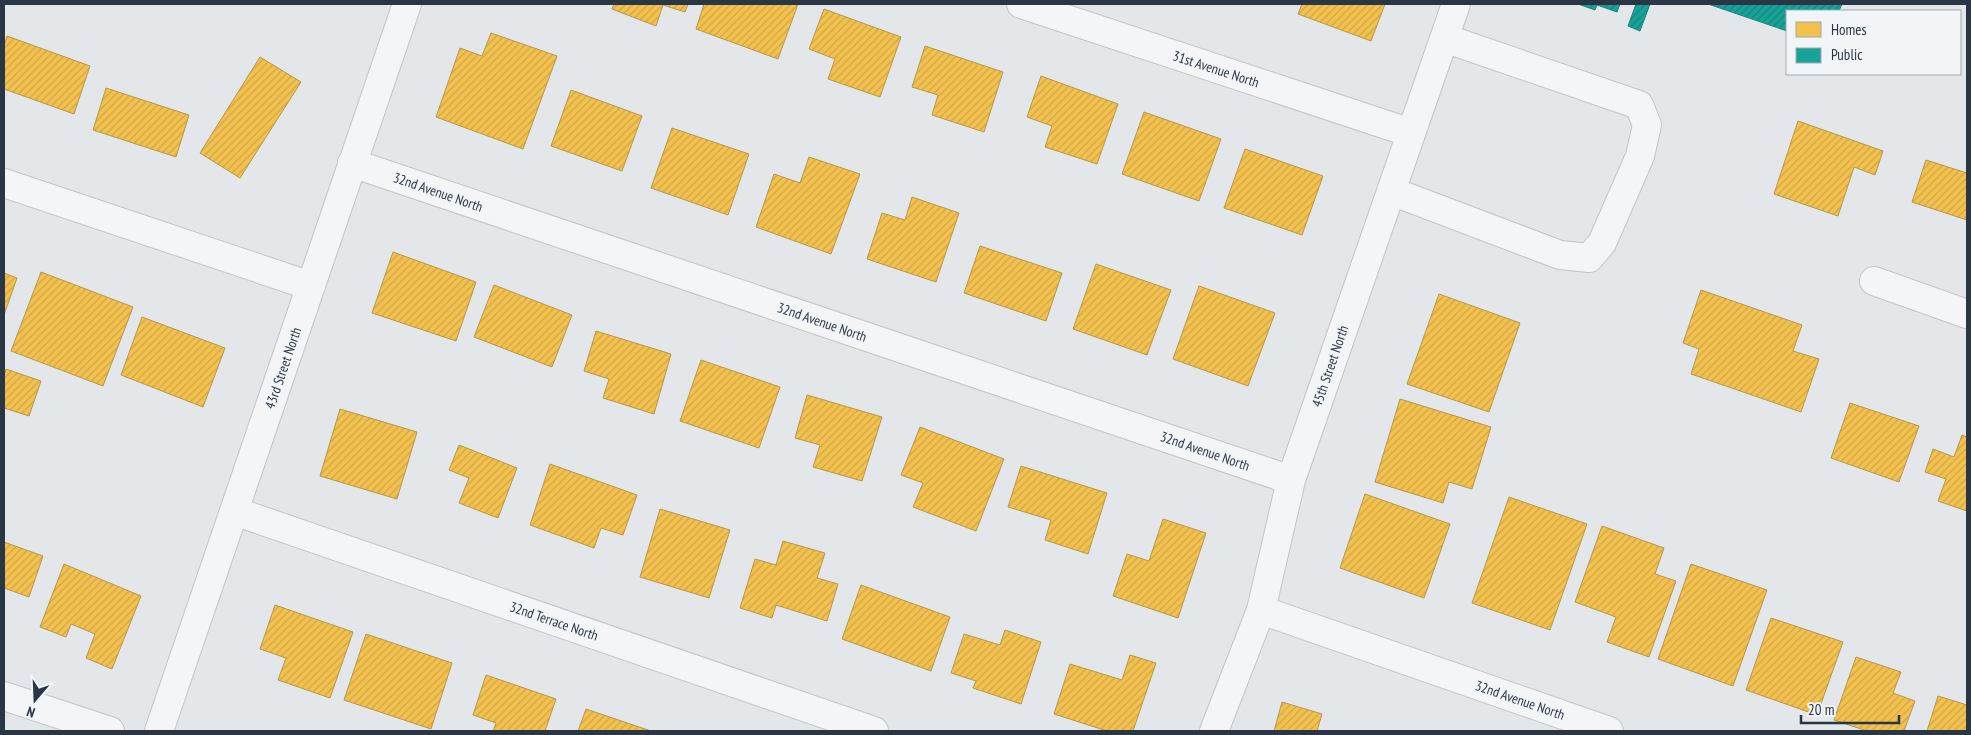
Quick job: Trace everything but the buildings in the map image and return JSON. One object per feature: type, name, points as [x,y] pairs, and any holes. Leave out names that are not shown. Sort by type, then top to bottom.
[{"type":"street","name":"43rd Street North","points":[[159,731],[407,4]]},
{"type":"street","name":"31st Avenue North","points":[[1021,4],[1411,133]]},
{"type":"street","name":"45th Street North","points":[[1214,731],[1261,610],[1291,480],[1456,4]]},
{"type":"street","points":[[1391,191],[1560,255],[1589,258],[1602,242],[1640,156],[1648,125],[1639,105],[1444,38]]},
{"type":"street","name":"32nd Avenue North","points":[[352,163],[1291,480]]},
{"type":"street","points":[[4,183],[311,286]]},
{"type":"street","points":[[1874,281],[1967,314]]},
{"type":"street","name":"32nd Terrace North","points":[[234,511],[874,731]]},
{"type":"street","name":"32nd Avenue North","points":[[1261,610],[1609,731]]},
{"type":"street","points":[[4,696],[110,731]]}]
